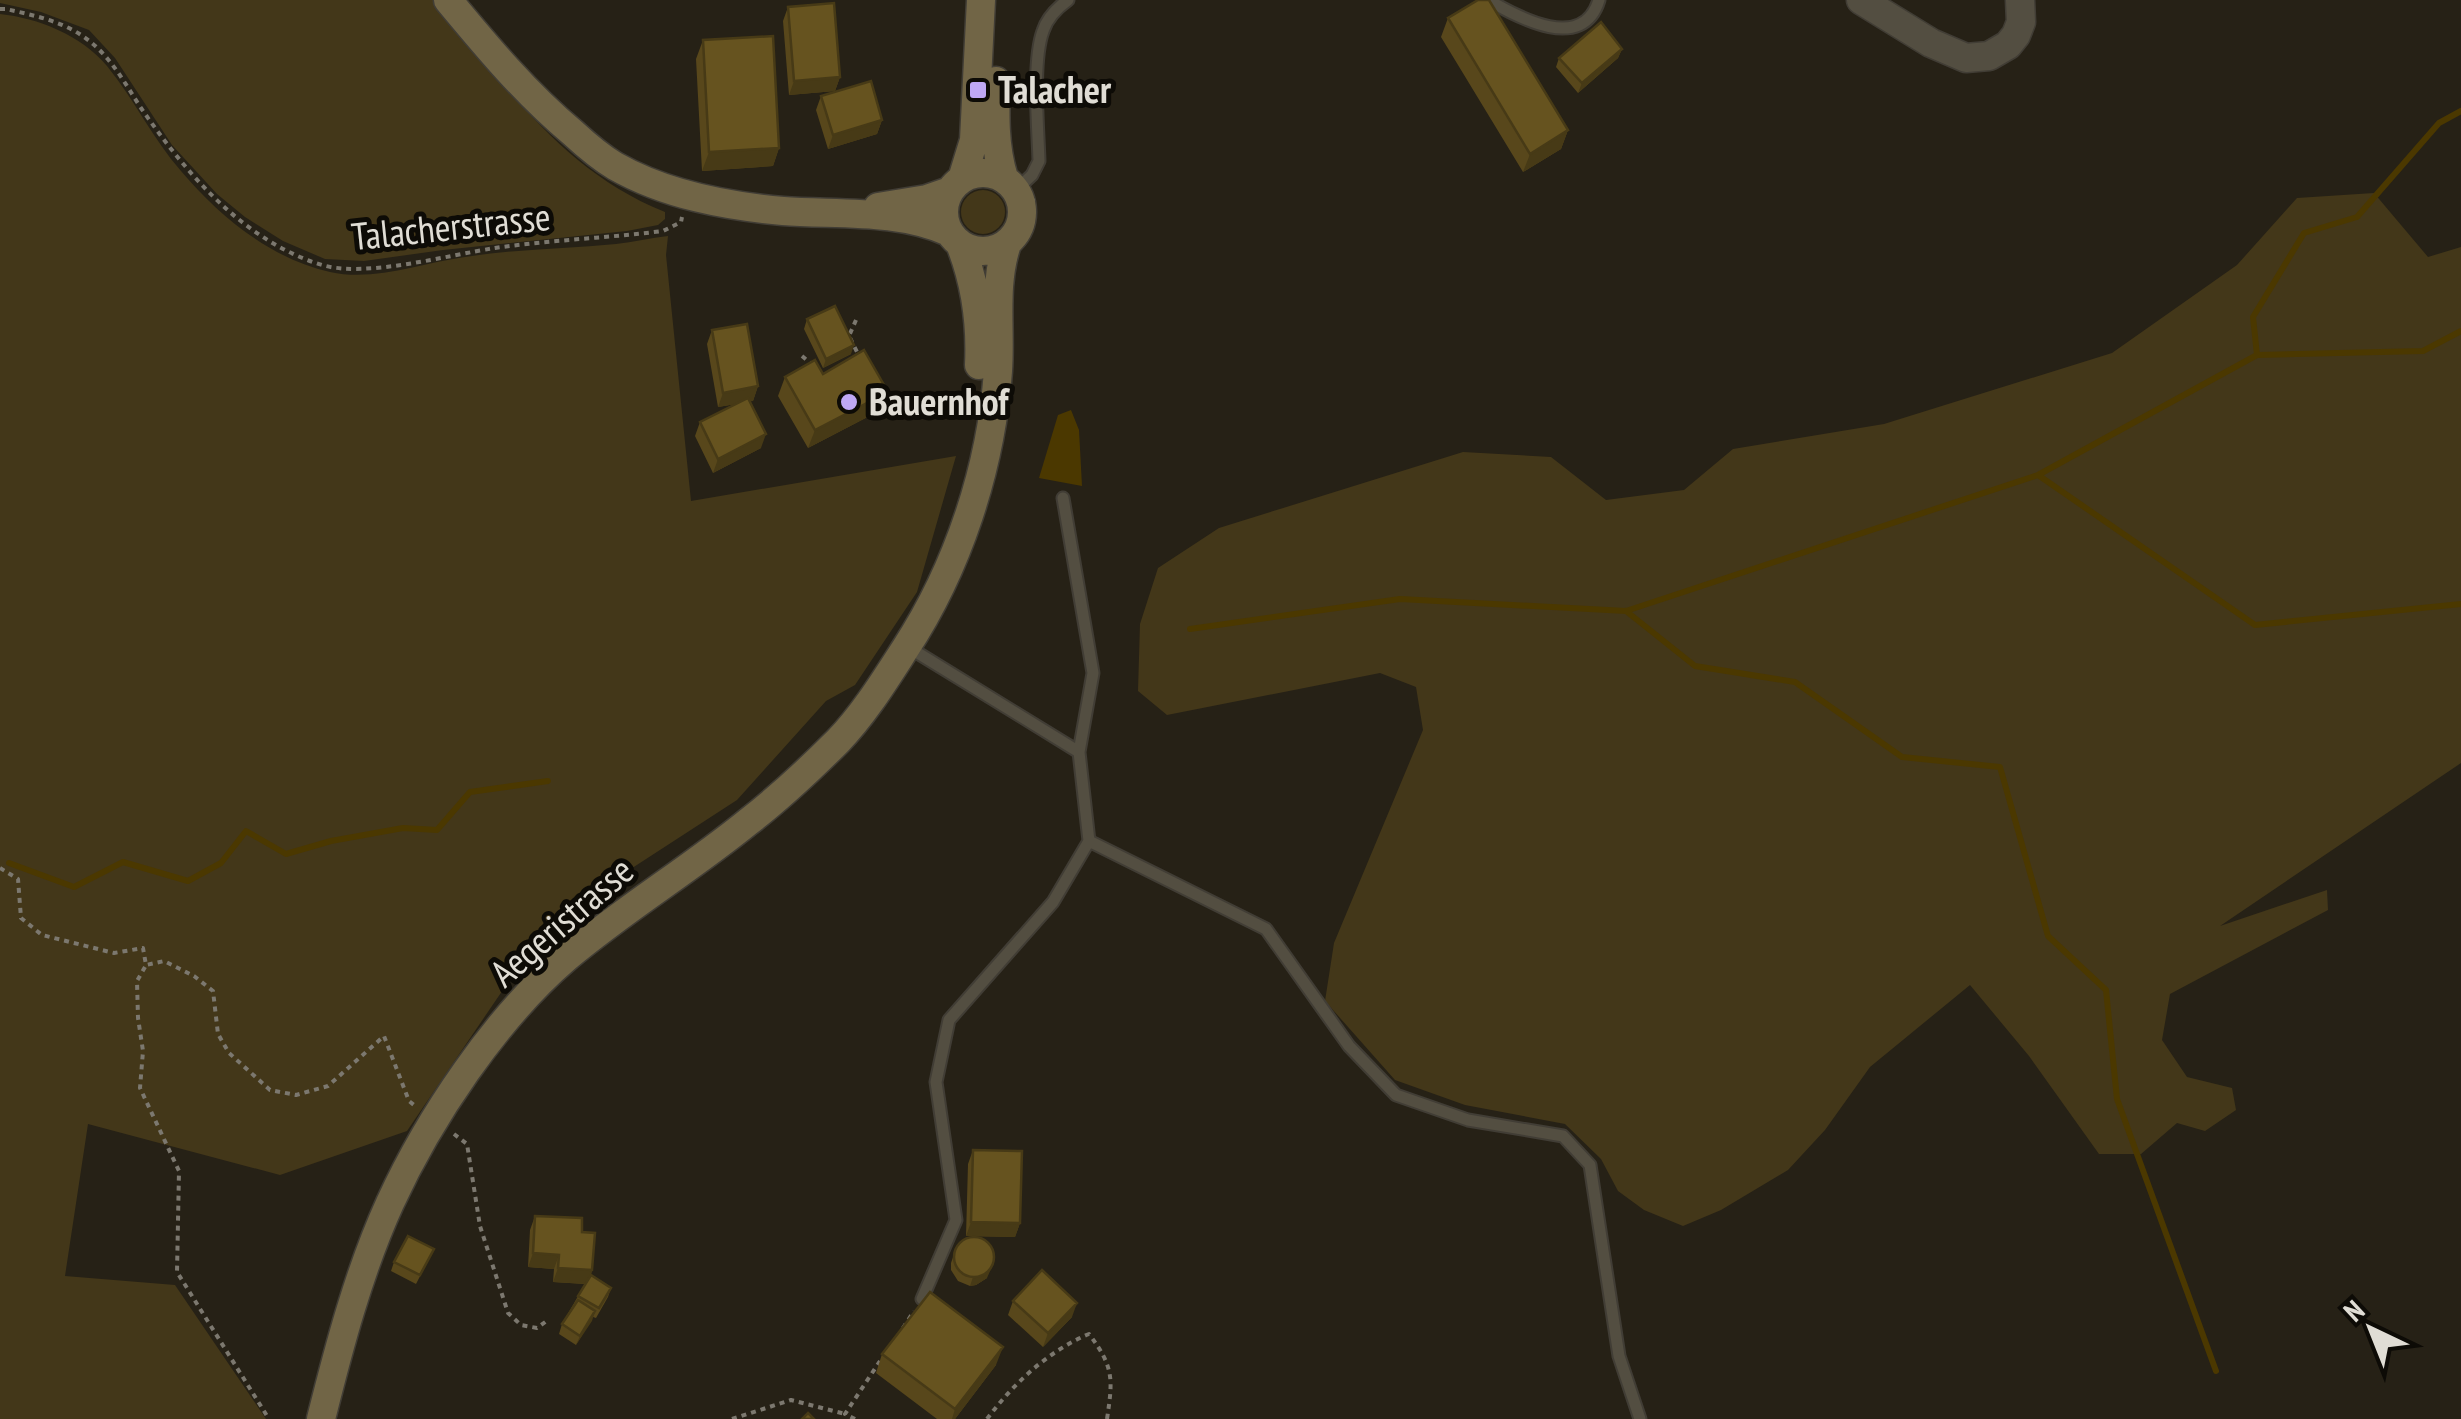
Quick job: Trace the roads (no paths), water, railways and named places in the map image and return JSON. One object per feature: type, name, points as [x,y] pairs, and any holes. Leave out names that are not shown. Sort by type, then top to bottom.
[{"type":"main road","points":[[448,0],[520,86],[614,166],[683,194],[759,209],[932,224],[975,251],[986,252],[1007,244]]},
{"type":"main road","name":"Aegeristrasse","points":[[930,606],[963,491],[979,391],[980,344],[974,282],[944,215],[946,198],[956,185],[974,140],[982,0]]},
{"type":"main road","name":"Aegeristrasse","points":[[321,1419],[365,1269],[390,1204],[465,1074],[512,1012],[562,961],[749,822],[840,738],[930,606],[961,536],[987,448],[998,367],[1000,273],[1007,244],[1016,235],[1023,212],[1021,200],[998,160],[996,0]]},
{"type":"main road","points":[[837,214],[908,203],[982,173],[1010,184]]},
{"type":"street","points":[[1861,0],[1931,43],[1966,58],[1989,56],[2008,45],[2021,22],[2020,0]]},
{"type":"lane","points":[[1010,184],[1032,174],[1039,162],[1037,55],[1043,30],[1068,0]]},
{"type":"lane","points":[[1488,0],[1522,20],[1560,29],[1587,19],[1599,0]]},
{"type":"lane","points":[[922,1299],[956,1220],[936,1082],[949,1020],[1053,902],[1089,841],[1079,752],[1093,674],[1063,498]]},
{"type":"lane","points":[[906,646],[1079,752]]},
{"type":"lane","points":[[1089,841],[1266,929],[1348,1046],[1396,1095],[1468,1120],[1562,1136],[1590,1165],[1619,1356],[1640,1419]]},
{"type":"waterway","points":[[2257,355],[2253,317],[2304,233],[2357,217],[2439,123],[2461,111]]},
{"type":"waterway","points":[[2038,475],[2257,355],[2423,351],[2461,331]]},
{"type":"waterway","points":[[1190,629],[1400,599],[1626,611],[2038,475],[2255,625],[2461,604]]},
{"type":"waterway","points":[[1626,611],[1695,666],[1795,682],[1902,757],[2000,767],[2048,936],[2106,990],[2117,1099],[2216,1371]]},
{"type":"waterway","points":[[9,863],[74,887],[123,862],[188,881],[221,863],[246,831],[286,854],[403,828],[437,830],[470,792],[548,781]]},
{"type":"place","name":"Talacher","points":[[978,90]]},
{"type":"place","name":"Bauernhof","points":[[849,402]]}]
